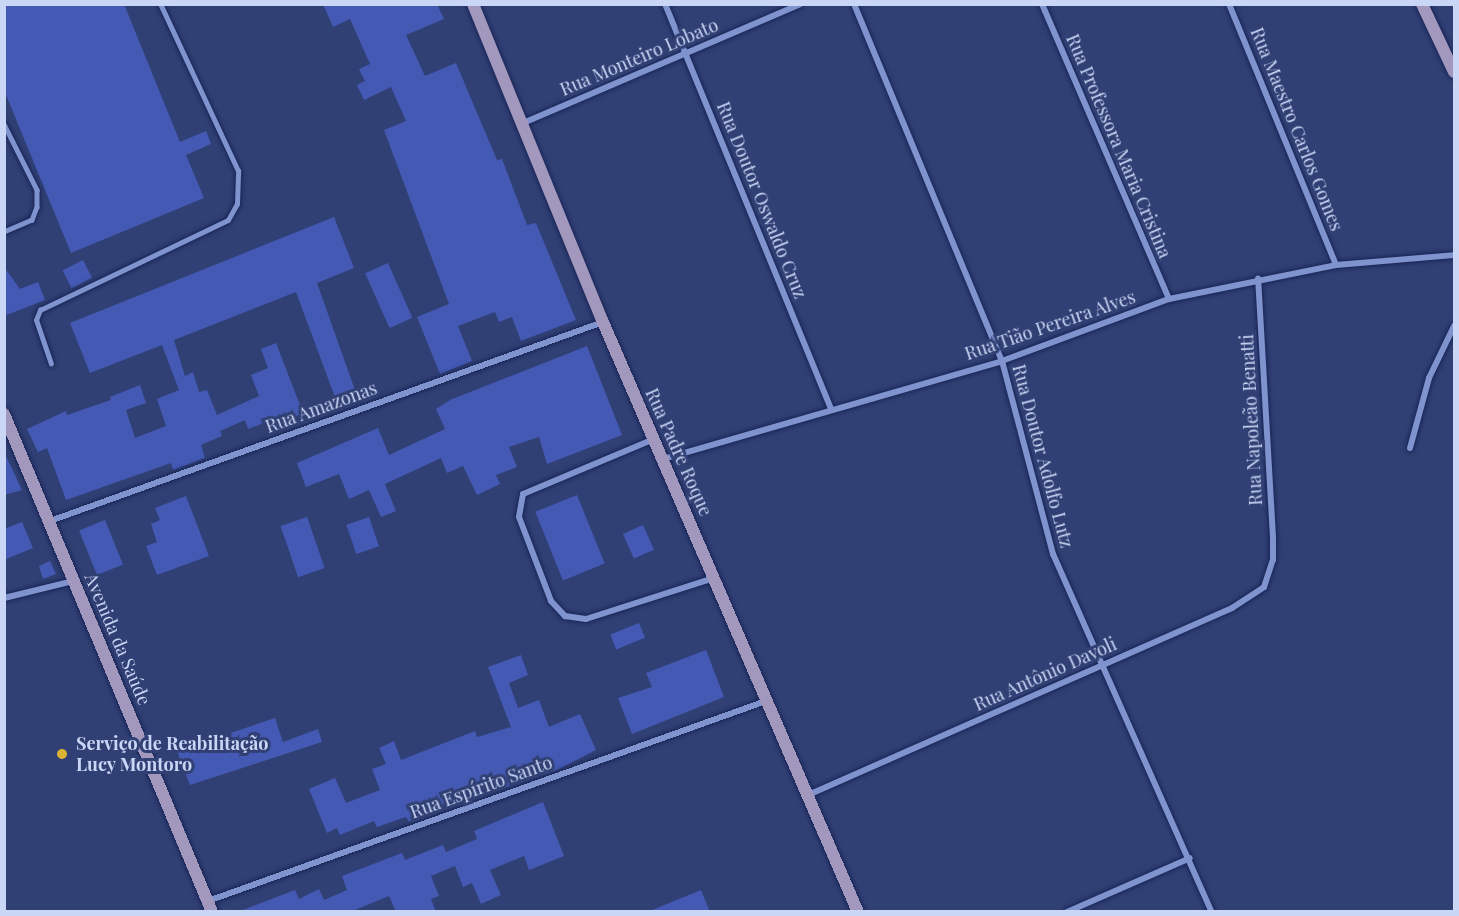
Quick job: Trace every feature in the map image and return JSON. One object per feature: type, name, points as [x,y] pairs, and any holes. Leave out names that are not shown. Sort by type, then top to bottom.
[{"type":"street","name":"Rua Padre Roque","points":[[473,4],[603,322],[858,912]]},
{"type":"street","name":"Rua Doutor Oswaldo Cruz","points":[[665,4],[831,408]]},
{"type":"street","name":"Rua Monteiro Lobato","points":[[523,123],[800,4]]},
{"type":"street","name":"Rua Doutor Adolfo Lutz","points":[[854,4],[1002,361],[1053,554],[1190,858],[1212,912]]},
{"type":"street","name":"Rua Professora Maria Cristina","points":[[1042,4],[1169,299]]},
{"type":"street","name":"Rua Maestro Carlos Gomes","points":[[1229,4],[1336,265]]},
{"type":"street","points":[[1422,4],[1453,73]]},
{"type":"street","name":"Rua Tião Pereira Alves","points":[[663,459],[831,408],[1002,361],[1169,299],[1258,278],[1336,265],[1455,255]]},
{"type":"street","name":"Rua Napoleão Benatti","points":[[1258,278],[1273,560]]},
{"type":"street","name":"Rua Amazonas","points":[[50,520],[603,322]]},
{"type":"street","points":[[1410,448],[1429,378],[1455,326]]},
{"type":"street","name":"Avenida da Saúde","points":[[4,414],[209,907]]},
{"type":"street","points":[[654,439],[523,494],[519,517],[551,601],[565,616],[586,619],[714,577]]},
{"type":"street","name":"Rua Antônio Davoli","points":[[808,795],[1252,597],[1269,578],[1273,560]]},
{"type":"street","points":[[4,598],[74,580]]},
{"type":"street","name":"Rua Espírito Santo","points":[[209,907],[766,701]]},
{"type":"street","points":[[1066,912],[1190,858]]},
{"type":"lane","points":[[51,364],[36,320],[40,310],[228,220],[237,204],[238,171],[160,4]]},
{"type":"lane","points":[[4,124],[37,190],[37,207],[32,220],[4,232]]},
{"type":"building","points":[[4,4],[124,4],[180,142],[206,131],[211,144],[186,155],[204,198],[71,253],[4,90]]},
{"type":"building","points":[[323,4],[437,4],[444,19],[406,35],[425,76],[456,63],[497,160],[502,159],[527,225],[536,223],[576,320],[521,341],[512,317],[499,322],[495,312],[458,326],[472,361],[440,374],[417,317],[449,304],[384,130],[406,121],[391,87],[364,100],[357,85],[365,81],[359,69],[370,64],[350,19],[333,27]]},
{"type":"building","points":[[334,217],[354,268],[317,283],[356,393],[336,400],[296,292],[174,340],[185,376],[193,372],[199,392],[207,390],[217,415],[259,396],[251,375],[268,368],[261,349],[276,343],[303,413],[272,428],[269,421],[248,429],[245,420],[220,431],[222,436],[201,445],[205,458],[173,470],[171,463],[66,500],[47,448],[38,452],[27,429],[66,411],[67,415],[111,400],[110,397],[140,385],[146,403],[126,410],[135,438],[166,426],[157,399],[179,390],[162,345],[90,373],[70,323]]},
{"type":"building","points":[[83,260],[92,278],[72,288],[63,270]]},
{"type":"building","points":[[388,263],[412,318],[390,328],[365,273]]},
{"type":"building","points":[[4,267],[20,289],[38,282],[45,300],[4,316]]},
{"type":"building","points":[[587,346],[622,435],[547,464],[539,437],[509,447],[517,467],[496,475],[500,484],[477,495],[463,466],[447,473],[441,458],[385,484],[396,511],[381,517],[369,490],[349,499],[339,474],[306,487],[297,463],[378,428],[389,455],[445,429],[436,409],[450,400]]},
{"type":"building","points":[[4,452],[22,490],[4,495]]},
{"type":"building","points":[[577,495],[605,564],[563,580],[535,512]]},
{"type":"building","points":[[186,496],[209,556],[157,575],[146,546],[157,542],[151,524],[160,520],[155,508]]},
{"type":"building","points":[[307,517],[325,568],[298,577],[281,526]]},
{"type":"building","points":[[369,517],[379,546],[356,554],[346,525]]},
{"type":"building","points":[[105,520],[123,565],[97,575],[79,530]]},
{"type":"building","points":[[22,522],[33,548],[4,560],[4,529]]},
{"type":"building","points":[[643,525],[654,550],[634,559],[623,534]]},
{"type":"building","points":[[50,561],[56,574],[43,579],[39,566]]},
{"type":"building","points":[[639,623],[645,638],[616,649],[610,635]]},
{"type":"building","points":[[706,650],[724,697],[632,734],[618,698],[652,687],[646,673]]},
{"type":"building","points":[[521,655],[528,675],[509,683],[518,708],[539,700],[549,727],[580,714],[596,750],[557,770],[496,791],[495,786],[409,822],[406,817],[377,827],[374,821],[340,835],[337,828],[327,833],[309,789],[335,778],[346,803],[380,790],[372,769],[386,764],[379,748],[394,741],[401,760],[475,731],[477,737],[511,727],[488,667]]},
{"type":"building","points":[[275,718],[283,742],[318,729],[322,742],[190,785],[177,751]]},
{"type":"building","points":[[543,802],[564,856],[529,870],[524,856],[490,870],[501,895],[481,904],[472,883],[463,887],[455,866],[431,876],[439,896],[431,899],[436,912],[396,912],[389,896],[350,912],[238,912],[295,890],[299,899],[319,889],[324,900],[347,890],[342,876],[402,853],[405,860],[443,845],[446,852],[477,839],[474,831]]},
{"type":"building","points":[[701,890],[710,912],[650,912],[650,911]]},
{"type":"place","name":"Serviço de Reabilitação Lucy Montoro","points":[[62,754]]}]
